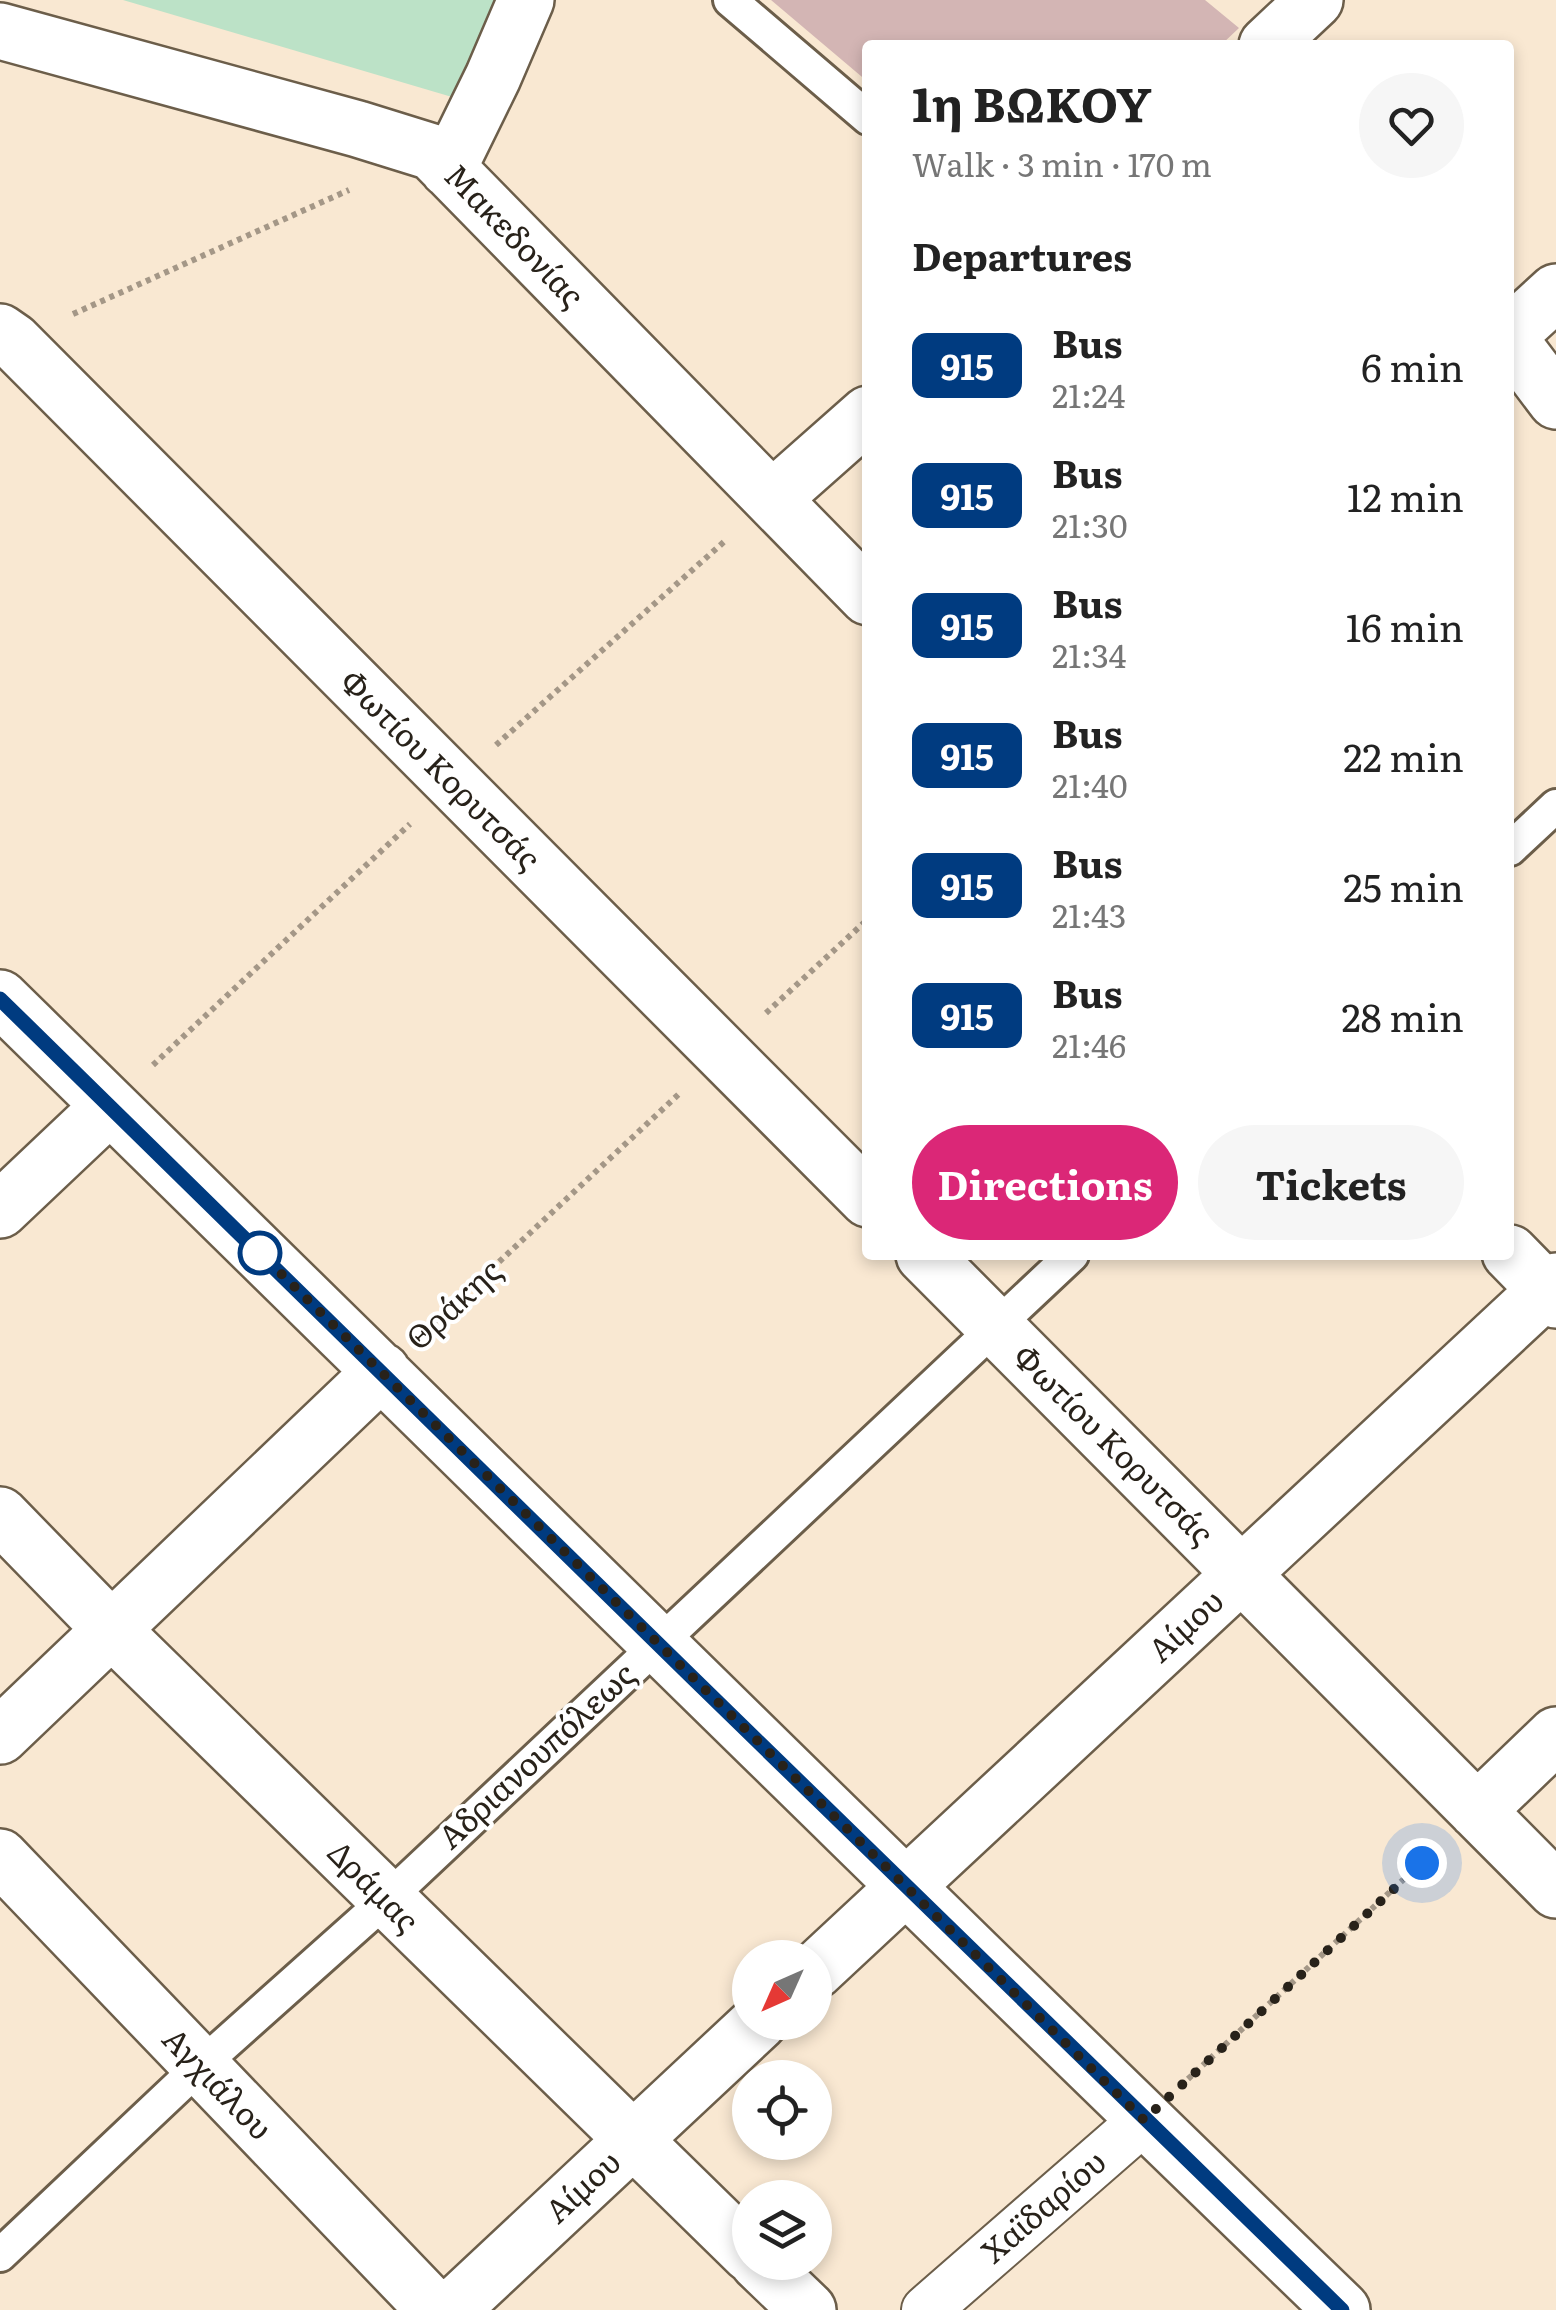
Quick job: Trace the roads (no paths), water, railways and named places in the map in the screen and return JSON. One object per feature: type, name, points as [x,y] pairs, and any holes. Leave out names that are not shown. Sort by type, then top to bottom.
[{"type":"street","points":[[440,161],[494,77],[526,0]]},
{"type":"street","name":"Μακεδονίας","points":[[0,31],[358,128],[440,161],[862,591]]},
{"type":"street","points":[[1514,333],[1556,292]]},
{"type":"street","name":"Φωτίου Κορυτσάς","points":[[4,341],[862,1193]]},
{"type":"street","points":[[1514,343],[1556,401]]},
{"type":"street","points":[[772,499],[862,419]]},
{"type":"street","points":[[0,998],[1342,2310]]},
{"type":"street","points":[[0,1210],[110,1106]]},
{"type":"street","name":"Φωτίου Κορυτσάς","points":[[929,1260],[1556,1890]]},
{"type":"street","name":"Αίμου","points":[[832,1955],[1240,1575],[1542,1281]]},
{"type":"street","name":"Θράκης","points":[[0,1736],[382,1371]]},
{"type":"street","name":"Δράμας","points":[[0,1516],[732,2237]]},
{"type":"street","points":[[1477,1812],[1556,1735]]},
{"type":"street","name":"Αγχιάλου","points":[[0,1857],[436,2310]]},
{"type":"street","name":"Αίμου","points":[[451,2310],[740,2040]]},
{"type":"street","name":"Χαϊδαρίου","points":[[926,2310],[1144,2120]]},
{"type":"street","points":[[777,2280],[808,2310]]},
{"type":"lane","points":[[730,0],[862,113]]},
{"type":"lane","points":[[1514,844],[1556,806]]},
{"type":"lane","name":"Αδριανουπόλεως","points":[[0,2255],[200,2066],[386,1900],[1067,1260]]}]
